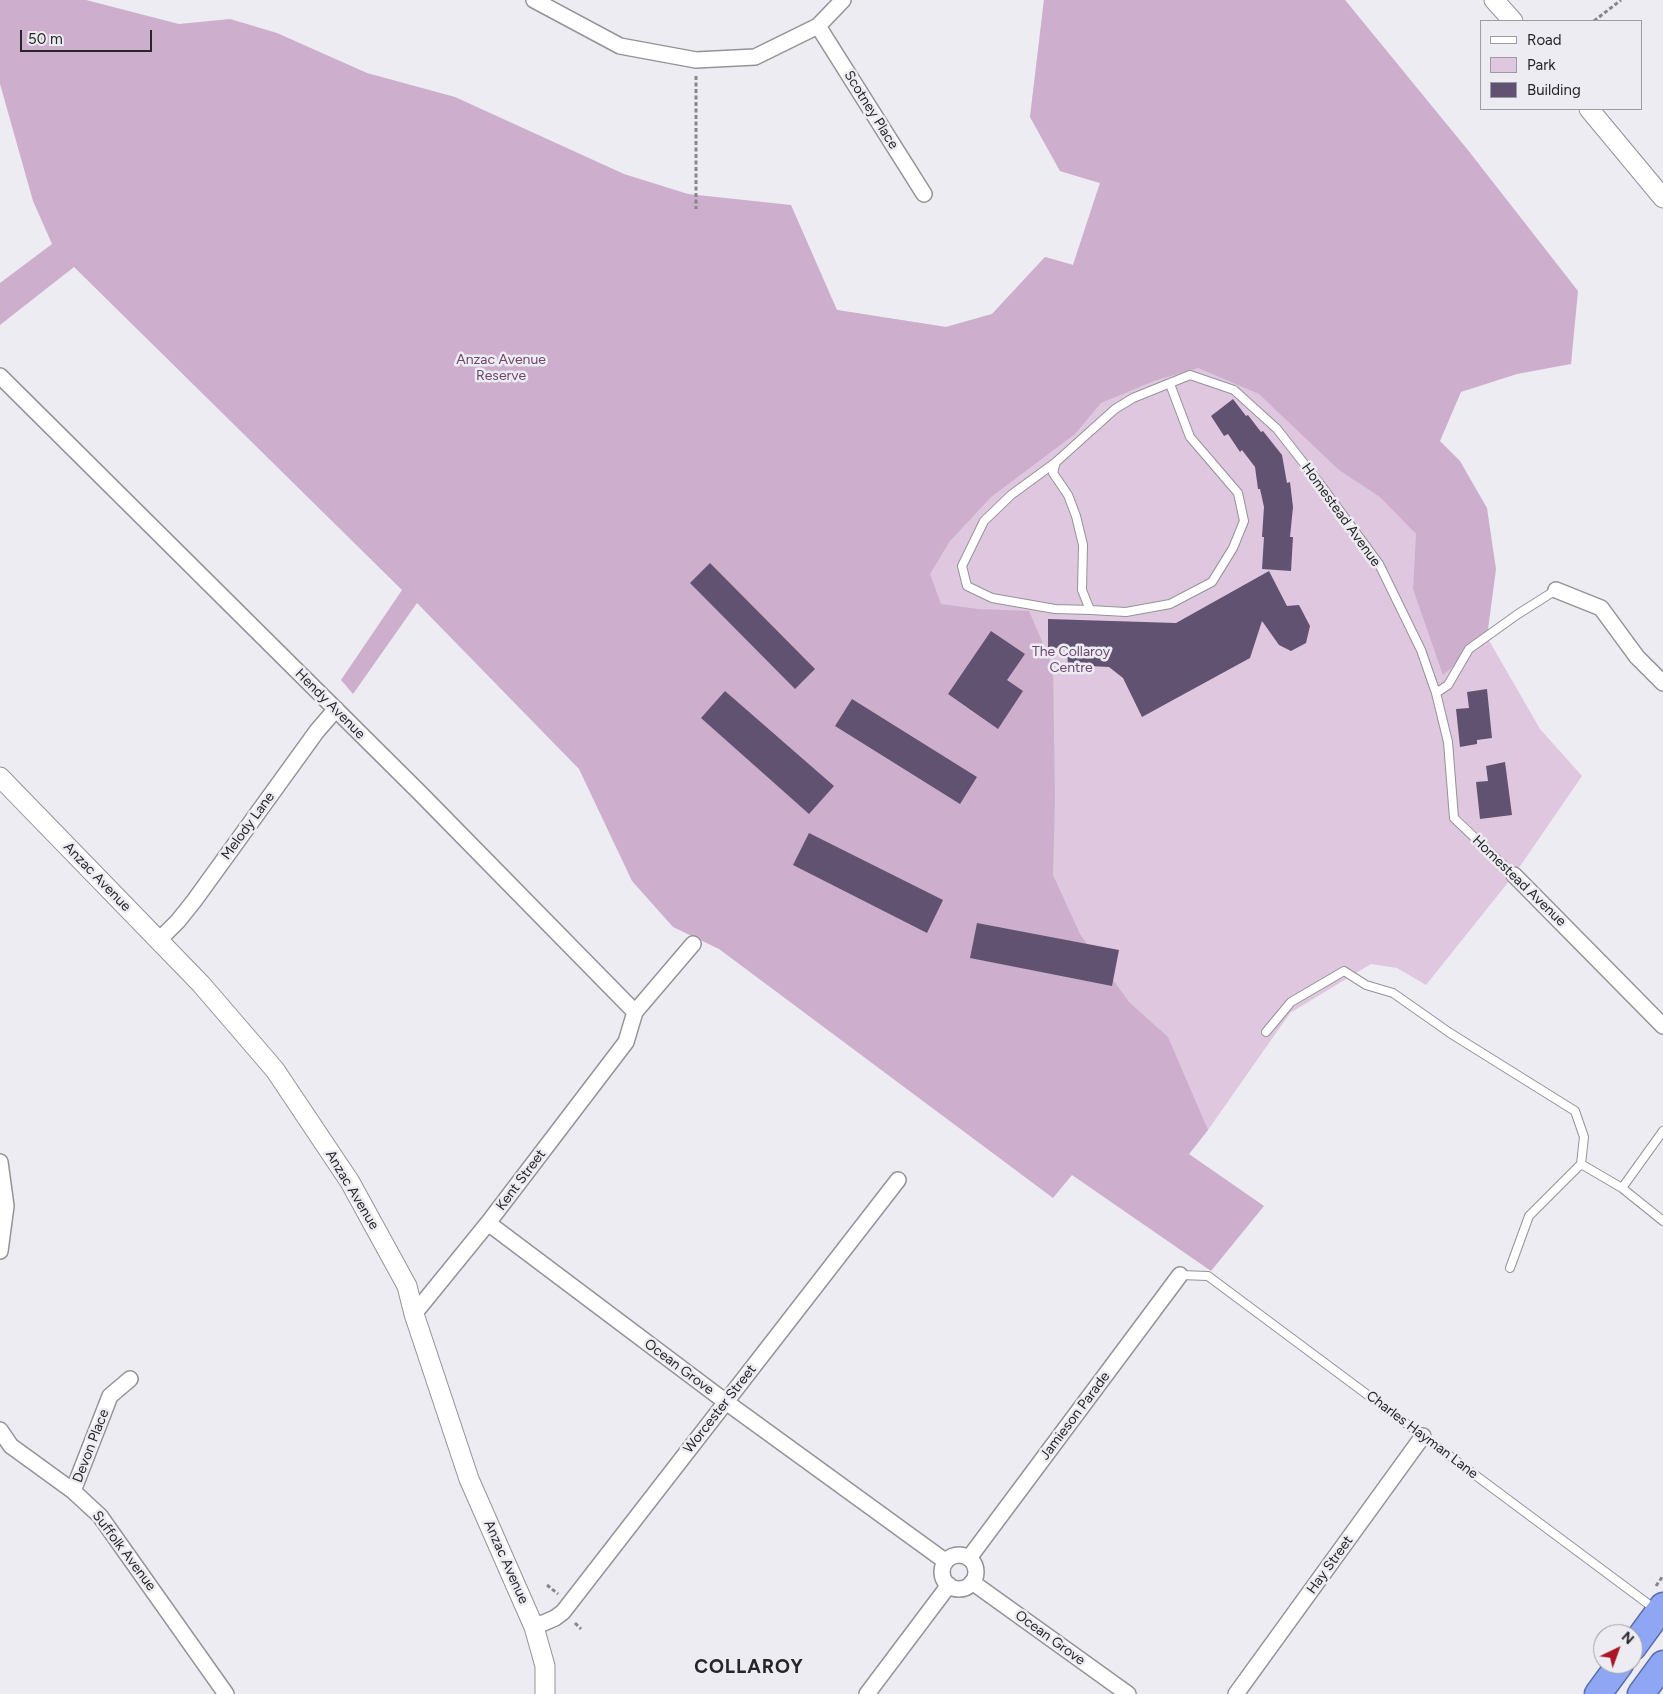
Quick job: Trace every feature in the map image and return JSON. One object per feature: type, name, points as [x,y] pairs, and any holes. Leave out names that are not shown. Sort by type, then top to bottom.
[{"type":"highway","points":[[1643,1633],[1661,1609]]},
{"type":"highway","points":[[1641,1694],[1663,1664]]},
{"type":"highway","points":[[1598,1694],[1613,1674]]},
{"type":"street","points":[[534,0],[620,46],[696,60],[756,57],[818,26],[843,0]]},
{"type":"street","points":[[1494,0],[1512,20]]},
{"type":"street","name":"Scotney Place","points":[[818,26],[924,194]]},
{"type":"street","points":[[1590,110],[1663,198]]},
{"type":"street","name":"Hendy Avenue","points":[[0,376],[336,709],[635,1012]]},
{"type":"street","points":[[1556,590],[1601,608],[1637,657],[1663,683]]},
{"type":"street","name":"Melody Lane","points":[[158,941],[178,922],[317,731],[336,709]]},
{"type":"street","name":"Anzac Avenue","points":[[0,778],[200,984],[275,1070],[350,1182],[407,1286],[414,1314],[468,1478],[534,1627],[545,1666],[545,1694]]},
{"type":"street","name":"Homestead Avenue","points":[[1514,875],[1663,1026]]},
{"type":"street","points":[[635,1012],[692,944]]},
{"type":"street","name":"Kent Street","points":[[414,1314],[488,1223],[626,1042],[635,1012]]},
{"type":"street","points":[[0,1162],[6,1206],[0,1251]]},
{"type":"street","name":"Worcester Street","points":[[534,1627],[555,1618],[563,1612],[898,1180]]},
{"type":"street","name":"Ocean Grove","points":[[488,1223],[726,1402],[945,1562]]},
{"type":"street","name":"Jamieson Parade","points":[[969,1558],[1180,1275]]},
{"type":"street","name":"Devon Place","points":[[73,1492],[110,1396],[130,1379]]},
{"type":"street","name":"Suffolk Avenue","points":[[0,1430],[11,1446],[73,1492],[100,1516],[226,1694]]},
{"type":"street","name":"Hay Street","points":[[1236,1694],[1423,1436]]},
{"type":"street","points":[[957,1555],[969,1558],[976,1569],[972,1582],[968,1586],[961,1588],[949,1585],[944,1580],[942,1574],[942,1567],[945,1562],[950,1557],[957,1555]]},
{"type":"street","name":"Ocean Grove","points":[[972,1582],[1128,1694]]},
{"type":"street","points":[[867,1694],[949,1585]]},
{"type":"lane","name":"Homestead Avenue","points":[[1090,610],[1055,609],[992,598],[967,586],[962,566],[984,521],[1011,495],[1056,462],[1115,409],[1133,398],[1190,375],[1234,390],[1277,429],[1379,564],[1421,650],[1436,693],[1448,742],[1454,818],[1514,875]]},
{"type":"lane","points":[[1056,462],[1053,473],[1068,495],[1076,516],[1083,545],[1082,590],[1090,610],[1126,612],[1170,604],[1212,582],[1233,548],[1244,521],[1238,493],[1190,436],[1170,384]]},
{"type":"lane","points":[[1436,693],[1448,685],[1469,649],[1556,590]]},
{"type":"lane","points":[[1266,1032],[1291,1002],[1344,971],[1366,985],[1393,993],[1450,1033],[1575,1111],[1584,1136],[1581,1164],[1530,1216],[1510,1268]]},
{"type":"lane","points":[[1622,1188],[1663,1131]]},
{"type":"lane","points":[[1581,1164],[1622,1188],[1663,1221]]},
{"type":"lane","name":"Charles Hayman Lane","points":[[1180,1275],[1208,1276],[1423,1436],[1661,1609]]},
{"type":"path","points":[[1595,20],[1621,0]]},
{"type":"path","points":[[696,60],[696,209]]},
{"type":"path","points":[[547,1584],[563,1598]]},
{"type":"green space","name":"Anzac Avenue Reserve","points":[[0,0],[86,0],[179,24],[230,19],[277,33],[367,73],[455,97],[624,174],[688,194],[791,205],[837,310],[946,327],[992,314],[1045,257],[1073,265],[1100,183],[1060,171],[1030,117],[1044,0],[1345,0],[1471,154],[1578,291],[1571,364],[1517,374],[1461,392],[1440,441],[1460,461],[1487,508],[1496,569],[1487,637],[1443,675],[1413,589],[1416,534],[1380,497],[1339,470],[1259,394],[1198,368],[1154,381],[1101,403],[1075,434],[991,497],[950,541],[930,574],[941,604],[978,609],[1029,611],[1053,667],[1055,798],[1053,875],[1080,934],[1129,1002],[1168,1037],[1208,1130],[1189,1154],[1264,1206],[1211,1271],[1072,1175],[1053,1198],[719,949],[673,927],[632,881],[579,769],[417,603],[353,694],[341,680],[402,590],[74,267],[0,325],[0,283],[52,244],[33,201],[0,84]]},
{"type":"green space","name":"The Collaroy Centre","points":[[1044,0],[1345,0],[1471,154],[1328,408],[1487,637],[1540,729],[1582,776],[1514,875],[1426,985],[1397,968],[1371,964],[1290,1013],[1189,1154],[698,485],[837,310],[946,327],[992,314],[1045,257],[1073,265],[1100,183],[1060,171],[1030,117]]},
{"type":"building","points":[[1233,399],[1261,432],[1263,431],[1282,455],[1287,483],[1290,482],[1293,507],[1290,537],[1293,537],[1291,571],[1262,569],[1264,507],[1260,489],[1258,489],[1255,467],[1242,450],[1240,452],[1228,434],[1224,436],[1211,416]]},
{"type":"building","points":[[710,563],[815,669],[795,689],[690,583]]},
{"type":"building","points":[[1269,571],[1287,606],[1299,605],[1310,626],[1306,643],[1291,651],[1279,645],[1262,621],[1250,658],[1142,717],[1123,678],[1109,667],[1068,665],[1067,649],[1048,647],[1048,619],[1176,623]]},
{"type":"building","points":[[991,631],[1025,654],[1007,680],[1023,691],[998,729],[948,694]]},
{"type":"building","points":[[1487,689],[1492,738],[1477,740],[1477,744],[1460,747],[1456,709],[1469,708],[1467,692]]},
{"type":"building","points":[[725,691],[834,786],[809,814],[701,718]]},
{"type":"building","points":[[852,699],[977,777],[960,804],[835,726]]},
{"type":"building","points":[[1505,762],[1512,815],[1480,819],[1476,782],[1488,781],[1486,766]]},
{"type":"building","points":[[809,833],[943,900],[927,933],[793,865]]},
{"type":"building","points":[[977,923],[1119,950],[1112,986],[970,958]]},
{"type":"district","name":"COLLAROY","points":[[749,1667]]}]
